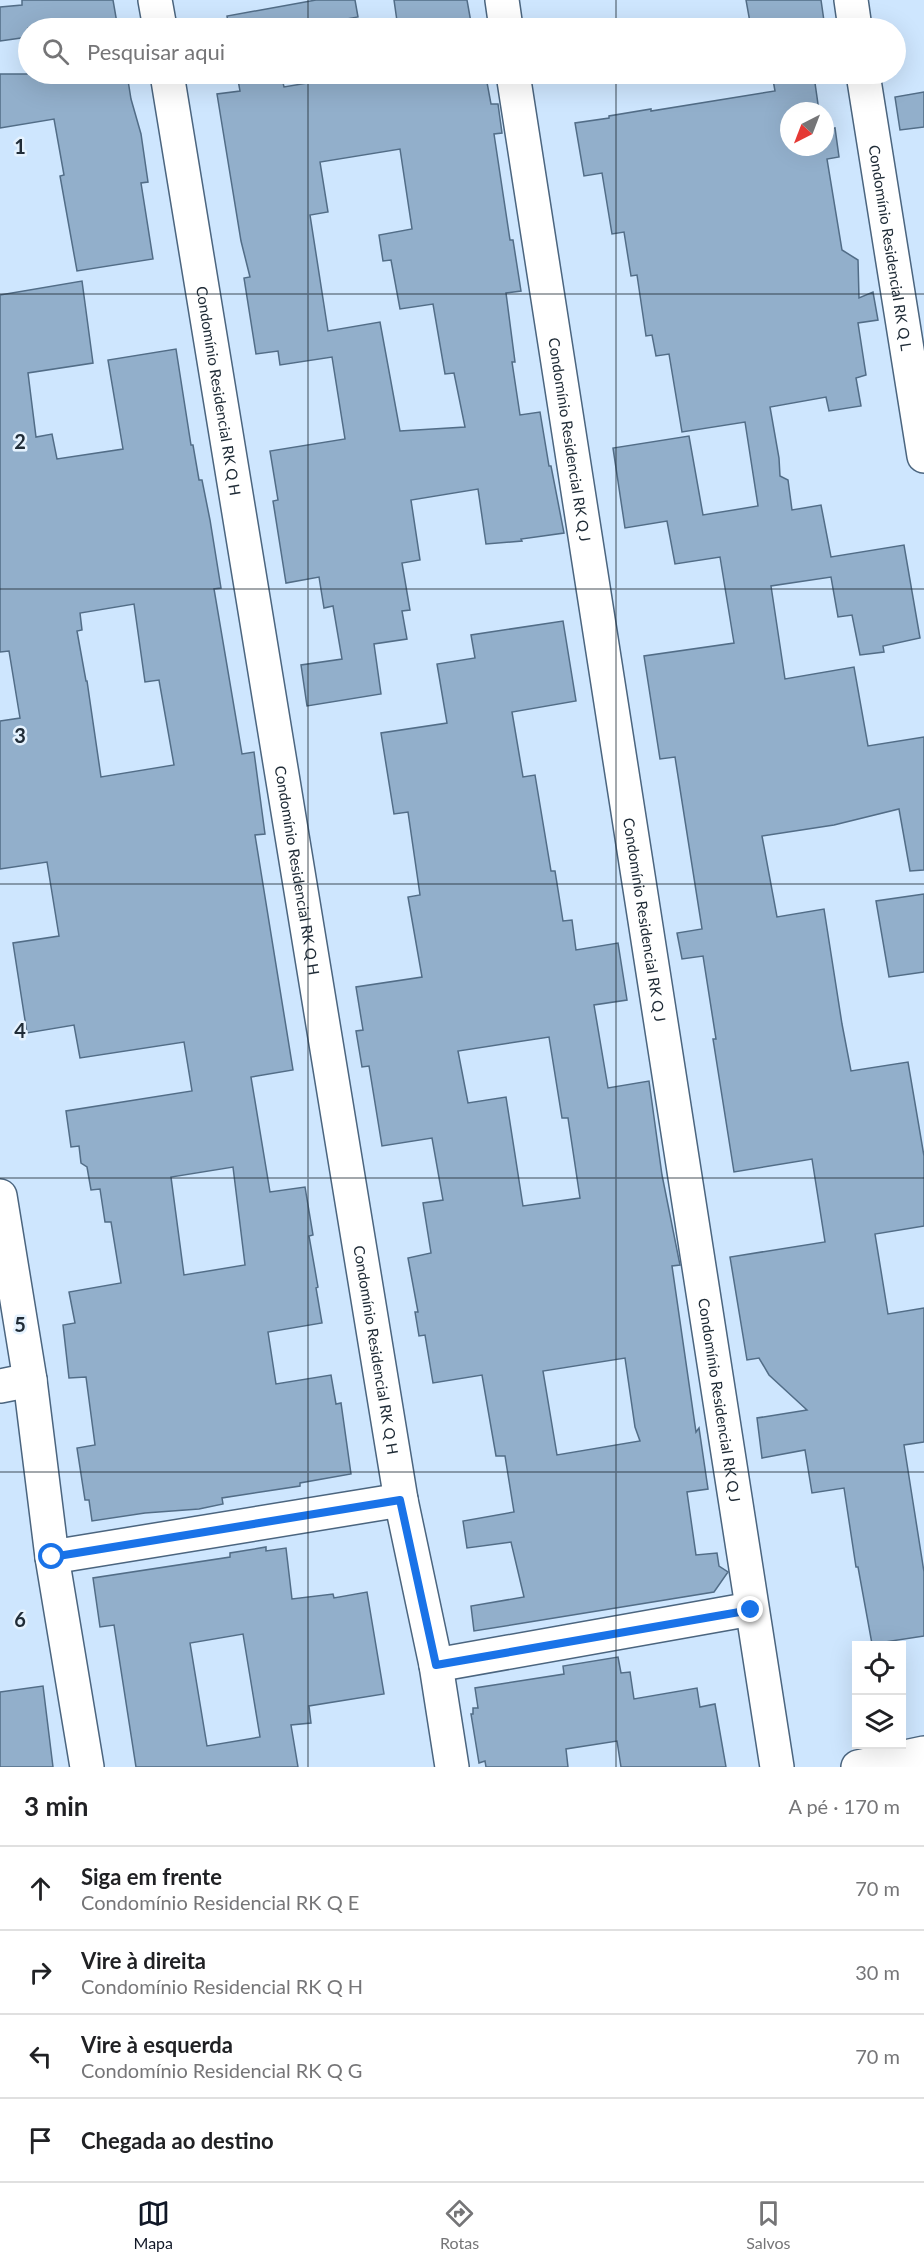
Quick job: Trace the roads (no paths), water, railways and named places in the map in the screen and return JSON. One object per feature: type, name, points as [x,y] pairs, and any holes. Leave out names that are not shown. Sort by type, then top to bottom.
[{"type":"street","points":[[155,0],[158,18]]},
{"type":"street","points":[[502,0],[505,18]]},
{"type":"street","points":[[851,0],[854,18]]},
{"type":"street","name":"Condomínio Residencial RK Q H","points":[[169,84],[400,1500],[436,1665],[452,1767]]},
{"type":"street","name":"Condomínio Residencial RK Q J","points":[[515,84],[777,1767]]},
{"type":"street","name":"Condomínio Residencial RK Q L","points":[[865,84],[924,456]]},
{"type":"street","points":[[0,1196],[15,1383],[52,1557],[87,1767]]},
{"type":"street","points":[[52,1557],[400,1500]]},
{"type":"street","points":[[436,1665],[751,1610]]},
{"type":"street","points":[[858,1767],[924,1753]]}]
